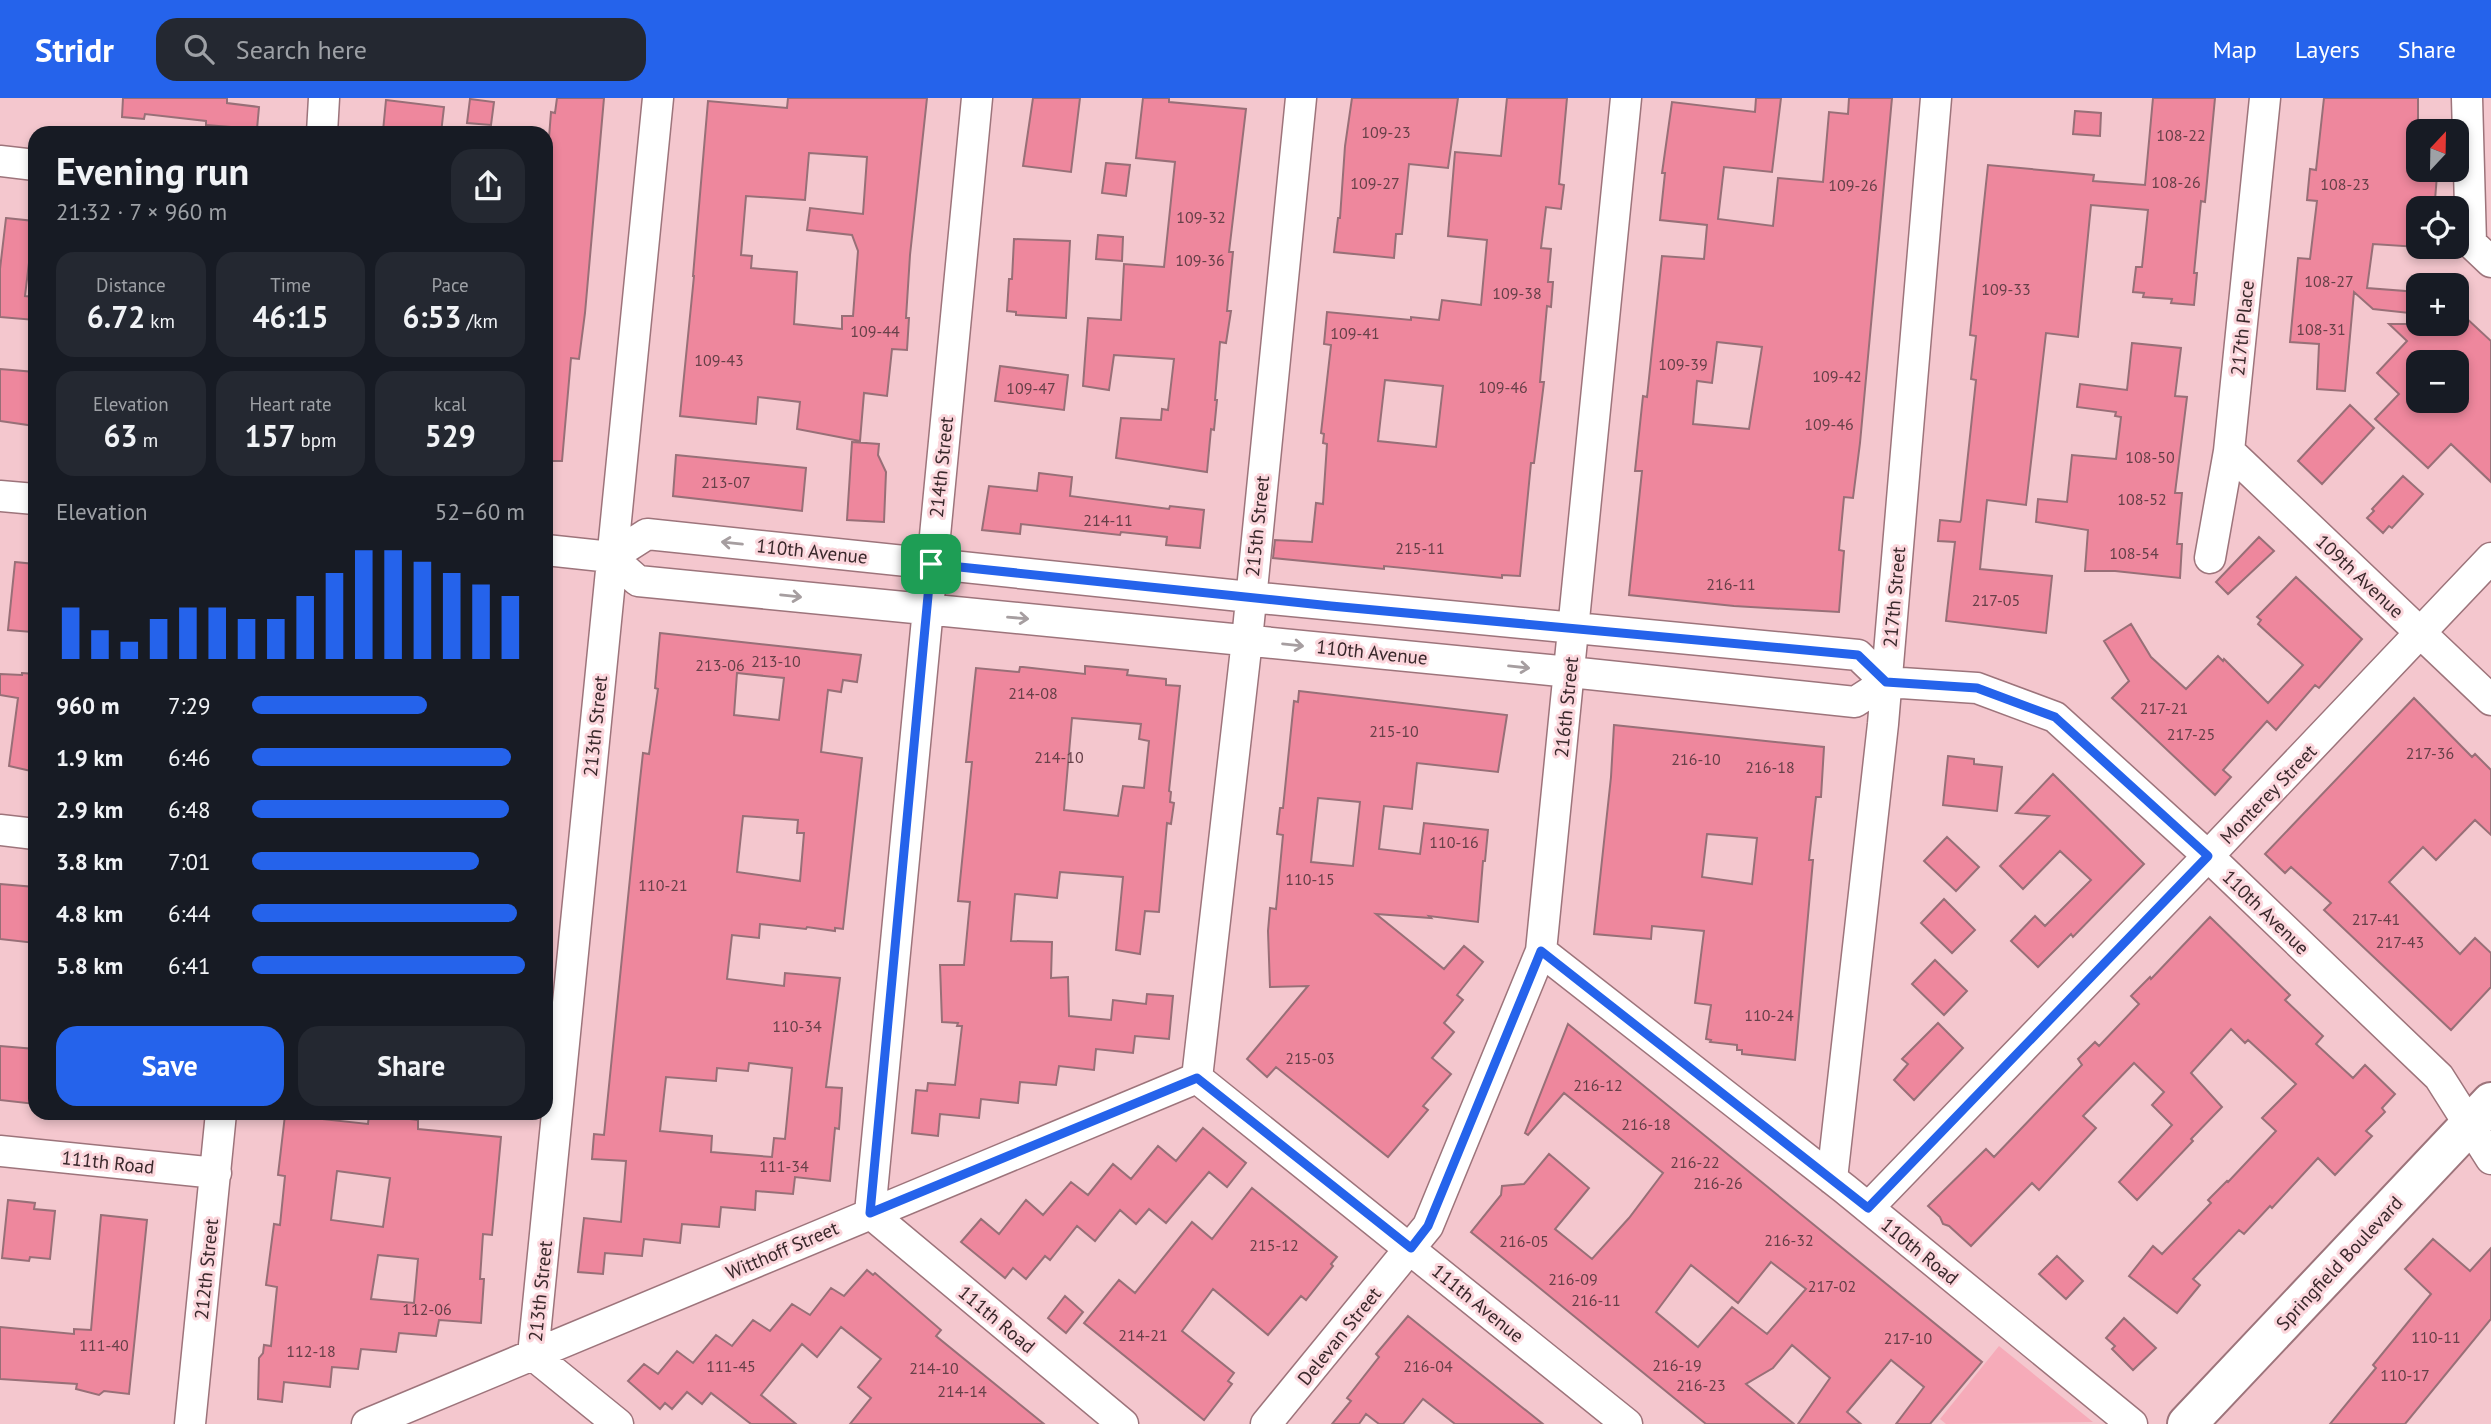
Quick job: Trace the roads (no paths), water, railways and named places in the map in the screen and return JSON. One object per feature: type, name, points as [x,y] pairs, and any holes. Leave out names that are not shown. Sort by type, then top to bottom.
[{"type":"main road","name":"Springfield Boulevard","points":[[2187,1424],[2480,1113]]},
{"type":"street","points":[[322,126],[324,98]]},
{"type":"street","name":"213th Street","points":[[533,1355],[658,98]]},
{"type":"street","name":"214th Street","points":[[870,1213],[977,98]]},
{"type":"street","name":"215th Street","points":[[1197,1078],[1247,640],[1301,98]]},
{"type":"street","name":"216th Street","points":[[1411,1248],[1428,1226],[1541,951],[1626,98]]},
{"type":"street","name":"217th Street","points":[[1832,1179],[1886,682],[1936,98]]},
{"type":"street","name":"217th Place","points":[[2210,558],[2229,451],[2266,98]]},
{"type":"street","points":[[2467,98],[2471,243],[2491,262]]},
{"type":"street","points":[[0,161],[28,164]]},
{"type":"street","name":"109th Avenue","points":[[2229,451],[2491,700]]},
{"type":"street","points":[[0,496],[28,498]]},
{"type":"street","name":"110th Avenue","points":[[1886,682],[1858,655],[1250,597],[647,534],[611,557],[638,581],[1855,702],[1886,682],[1977,688],[2055,717],[2208,856],[2480,1113],[2491,1158]]},
{"type":"street","points":[[553,551],[611,557]]},
{"type":"street","name":"Monterey Street","points":[[1868,1208],[2491,558]]},
{"type":"street","points":[[0,830],[28,833]]},
{"type":"street","name":"110th Road","points":[[1541,951],[1832,1179],[2132,1424]]},
{"type":"street","name":"Witthoff Street","points":[[367,1424],[1197,1078]]},
{"type":"street","name":"111th Avenue","points":[[1197,1078],[1627,1424]]},
{"type":"street","name":"212th Street","points":[[190,1424],[220,1120]]},
{"type":"street","name":"111th Road","points":[[0,1151],[216,1173]]},
{"type":"street","name":"111th Road","points":[[870,1213],[1123,1424]]},
{"type":"street","name":"Delevan Street","points":[[1266,1424],[1411,1248]]},
{"type":"street","points":[[533,1355],[618,1424]]}]
